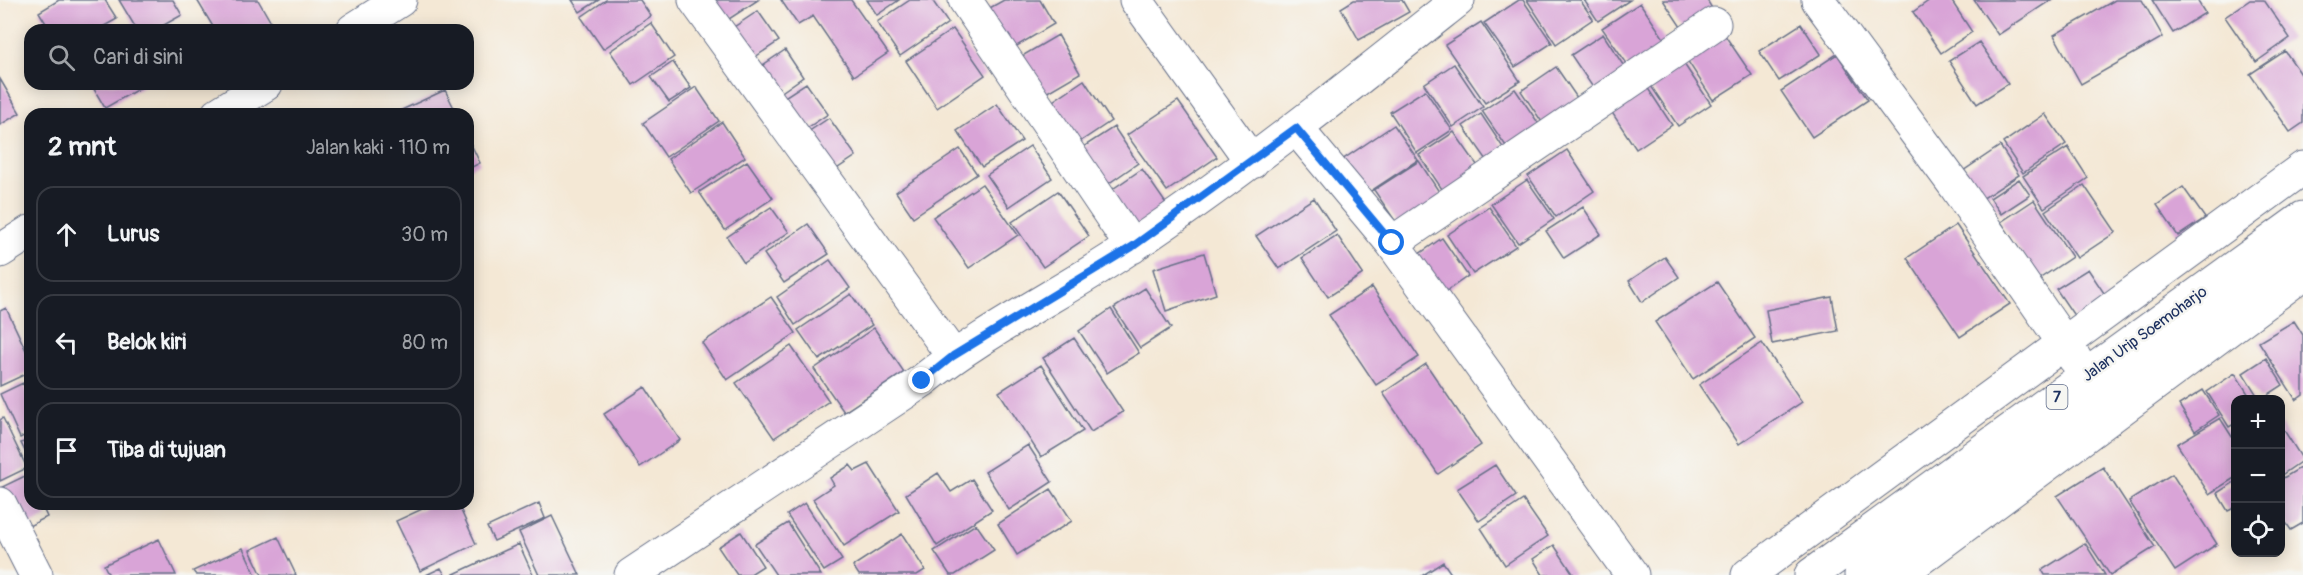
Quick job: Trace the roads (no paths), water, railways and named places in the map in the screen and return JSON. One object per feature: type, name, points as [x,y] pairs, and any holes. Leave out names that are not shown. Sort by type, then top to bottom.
[{"type":"main road","points":[[362,24],[400,0]]},
{"type":"main road","points":[[695,0],[953,356]]},
{"type":"main road","points":[[965,0],[1132,247]]},
{"type":"main road","points":[[1136,0],[1252,162]]},
{"type":"main road","points":[[631,575],[922,381],[953,356],[1132,247],[1252,162],[1458,0]]},
{"type":"main road","points":[[1818,0],[1956,187],[2086,376]]},
{"type":"main road","points":[[1392,243],[1714,24]]},
{"type":"main road","points":[[228,108],[256,90]]},
{"type":"main road","points":[[1296,128],[1392,243],[1632,575]]},
{"type":"main road","points":[[1748,575],[2303,168]]},
{"type":"main road","name":"Jalan Urip Soemoharjo","points":[[1811,575],[2303,218]]},
{"type":"main road","points":[[0,251],[24,236]]},
{"type":"main road","name":"Jalan Urip Soemoharjo","points":[[1861,575],[2303,251]]},
{"type":"main road","points":[[1898,575],[2303,274]]},
{"type":"main road","points":[[0,504],[36,575]]}]
